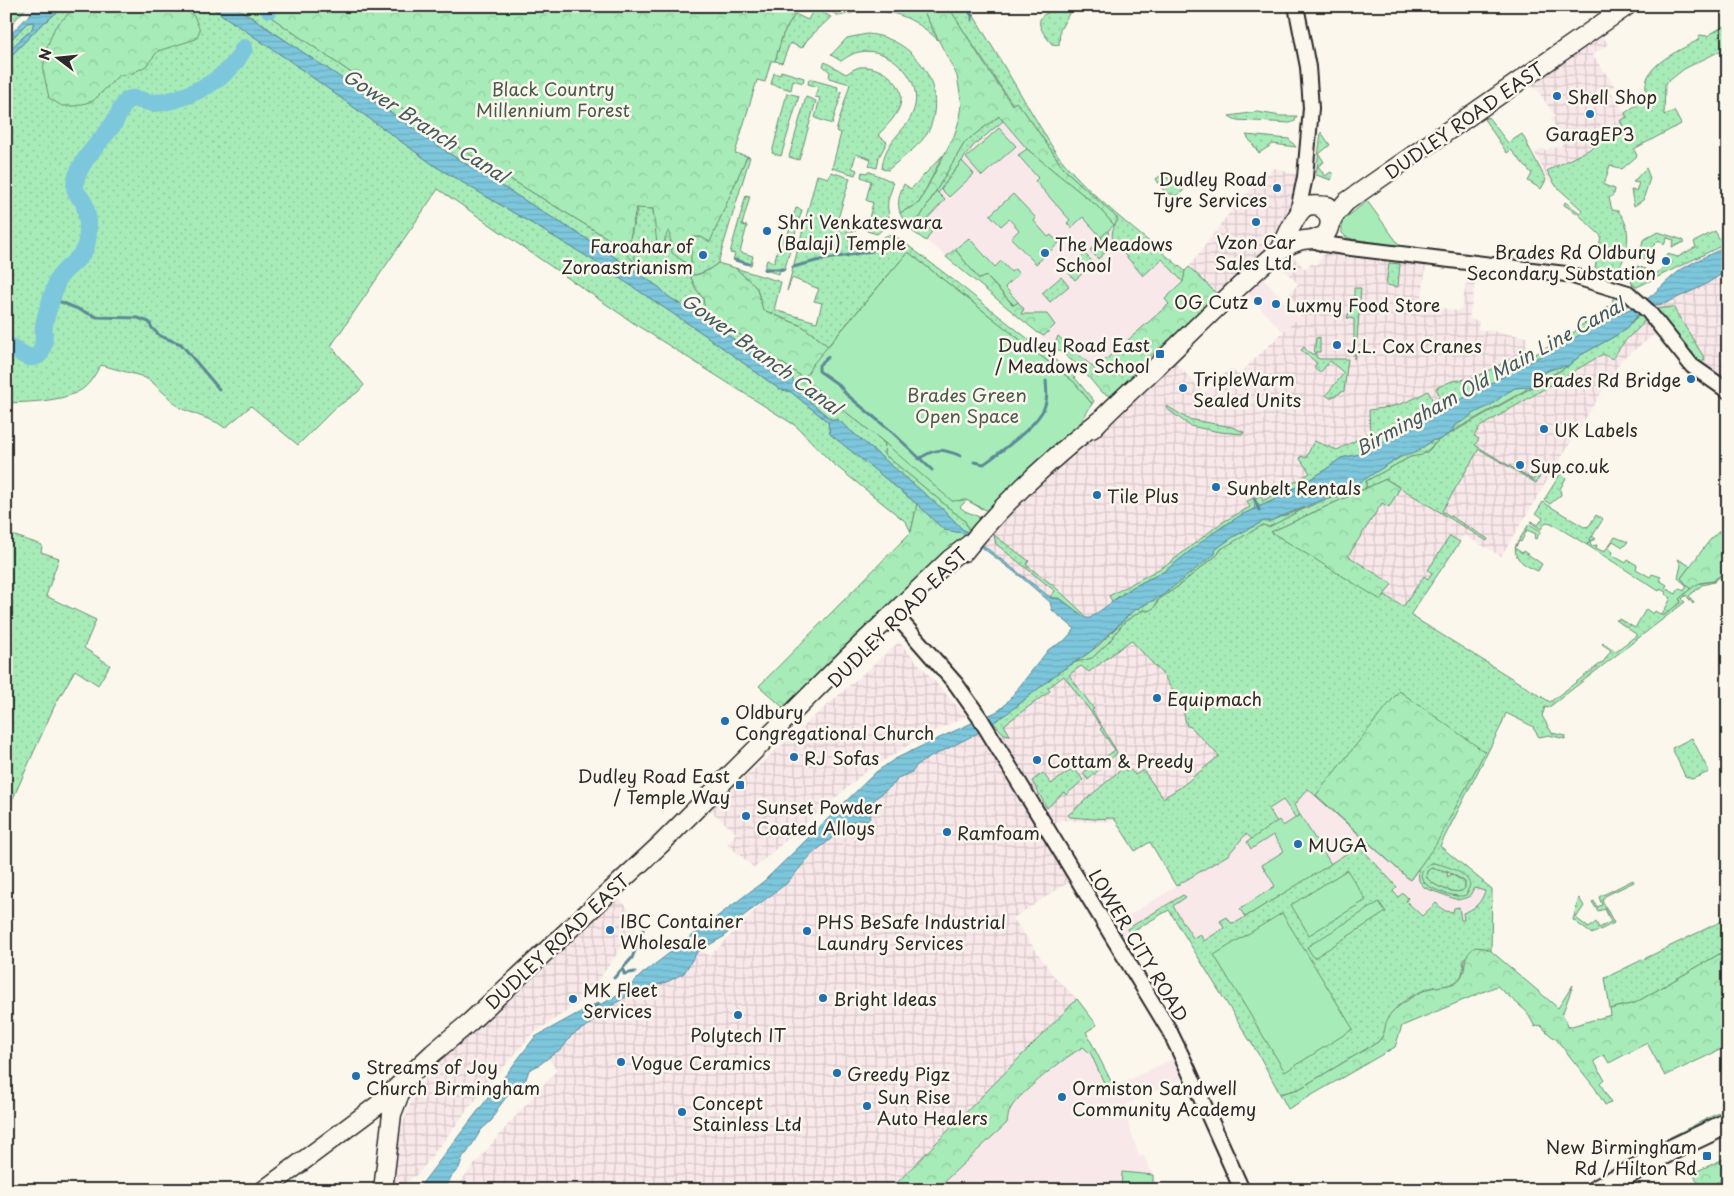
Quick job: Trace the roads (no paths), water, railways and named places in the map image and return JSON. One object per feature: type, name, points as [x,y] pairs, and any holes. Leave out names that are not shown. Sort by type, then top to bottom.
[{"type":"highway","points":[[1622,1190],[1674,1155],[1728,1123]]},
{"type":"highway","points":[[1597,1190],[1674,1155],[1728,1135]]},
{"type":"main road","name":"DUDLEY ROAD EAST","points":[[784,726],[864,643],[868,643],[955,563],[977,537],[1002,518],[1223,301],[1280,250],[1297,242],[1322,237],[1334,216],[1346,202],[1628,6]]},
{"type":"main road","name":"DUDLEY ROAD EAST","points":[[1280,250],[1297,217],[1305,207],[1346,202]]},
{"type":"main road","points":[[1318,206],[1324,209],[1328,216],[1329,225]]},
{"type":"main road","points":[[1297,217],[1296,226],[1299,232],[1310,239]]},
{"type":"main road","name":"DUDLEY ROAD EAST","points":[[264,1190],[385,1110],[407,1078],[478,1015],[661,844],[705,802],[724,780],[807,703],[812,703],[898,614]]},
{"type":"main road","points":[[387,1153],[397,1120],[407,1097],[433,1053]]},
{"type":"main road","points":[[383,1190],[387,1153],[385,1110]]},
{"type":"street","points":[[1296,6],[1305,44],[1310,86],[1310,127],[1304,182],[1297,217]]},
{"type":"street","points":[[1304,182],[1308,195],[1318,206]]},
{"type":"street","points":[[1329,225],[1335,237],[1351,248]]},
{"type":"street","points":[[1310,239],[1324,244],[1351,248],[1566,274],[1628,293],[1648,311],[1685,359],[1698,371],[1728,391]]},
{"type":"street","name":"LOWER CITY ROAD","points":[[898,614],[956,684],[983,724],[1169,1030],[1242,1190]]},
{"type":"water","points":[[35,6],[65,6],[40,26],[6,61],[6,53],[32,29],[34,22],[27,23],[6,45],[6,39],[33,11]]},
{"type":"water","points":[[209,6],[234,6],[352,85],[450,154],[598,246],[660,288],[669,297],[792,377],[795,389],[830,419],[838,420],[945,511],[962,529],[1051,598],[1060,599],[1086,618],[1090,618],[1133,587],[1165,571],[1210,535],[1241,515],[1274,500],[1324,471],[1341,458],[1360,454],[1622,312],[1631,309],[1654,294],[1682,269],[1728,246],[1728,270],[1703,286],[1666,303],[1652,306],[1638,315],[1617,335],[1581,355],[1568,366],[1550,369],[1545,372],[1539,381],[1531,386],[1515,388],[1508,392],[1491,405],[1454,426],[1453,431],[1439,440],[1433,440],[1415,453],[1401,456],[1359,483],[1358,488],[1344,491],[1270,521],[1264,521],[1233,537],[1216,549],[1215,554],[1163,595],[1133,611],[1090,652],[1059,672],[1009,712],[978,733],[927,759],[917,765],[912,772],[898,778],[895,783],[876,798],[872,804],[870,818],[851,823],[812,854],[787,883],[738,920],[725,936],[697,952],[684,973],[669,981],[627,996],[605,1010],[589,1025],[572,1035],[561,1050],[529,1070],[526,1079],[507,1096],[492,1120],[481,1130],[467,1153],[463,1156],[459,1168],[451,1177],[445,1190],[417,1190],[535,1037],[582,1011],[604,1003],[628,988],[642,974],[764,881],[876,772],[895,759],[998,711],[1049,649],[1064,641],[1075,629],[1052,610],[1050,602],[1021,577],[963,533],[944,530],[917,504],[830,434],[828,422],[791,392],[779,389],[705,335],[588,257],[435,166],[287,59]]},
{"type":"waterway","points":[[966,6],[972,16],[972,20]]},
{"type":"waterway","points":[[6,345],[30,357],[37,356],[41,352],[45,319],[58,279],[79,258],[87,241],[86,212],[84,203],[75,189],[76,178],[84,161],[114,123],[126,102],[131,99],[151,103],[164,102],[197,91],[227,71],[244,48]]},
{"type":"waterway","points":[[793,267],[872,251],[885,238]]},
{"type":"waterway","points":[[735,260],[749,264]]},
{"type":"waterway","points":[[765,269],[784,269]]},
{"type":"waterway","points":[[50,302],[61,302],[97,317],[138,318],[149,322],[160,336],[181,344],[219,389]]},
{"type":"waterway","name":"Gower Branch Canal","points":[[828,357],[819,365],[819,371],[839,385],[846,394],[892,432],[932,470]]},
{"type":"waterway","points":[[974,462],[984,464],[1031,426],[1042,412],[1045,404],[1047,393],[1046,381]]},
{"type":"waterway","points":[[919,459],[930,452],[940,450],[961,456]]},
{"type":"waterway","points":[[1254,498],[1259,510]]},
{"type":"waterway","points":[[614,978],[632,958],[643,930]]},
{"type":"waterway","points":[[623,968],[624,974],[635,972]]},
{"type":"waterway","points":[[583,1013],[583,1010],[599,1004]]},
{"type":"place","name":"Shell Shop","points":[[1557,96]]},
{"type":"place","name":"GaragEP3","points":[[1590,114]]},
{"type":"place","name":"Dudley Road Tyre Services","points":[[1277,188]]},
{"type":"place","name":"Vzon Car Sales Ltd.","points":[[1256,222]]},
{"type":"place","name":"Shri Venkateswara (Balaji) Temple","points":[[767,231]]},
{"type":"place","name":"The Meadows School","points":[[1045,253]]},
{"type":"place","name":"Faroahar of Zoroastrianism","points":[[703,255]]},
{"type":"place","name":"Brades Rd Oldbury Secondary Substation","points":[[1666,261]]},
{"type":"place","name":"OG Cutz","points":[[1258,301]]},
{"type":"place","name":"Luxmy Food Store","points":[[1276,304]]},
{"type":"place","name":"J.L. Cox Cranes","points":[[1337,345]]},
{"type":"place","name":"Dudley Road East / Meadows School","points":[[1160,354]]},
{"type":"place","name":"Brades Rd Bridge","points":[[1691,379]]},
{"type":"place","name":"TripleWarm Sealed Units","points":[[1183,388]]},
{"type":"place","name":"UK Labels","points":[[1544,429]]},
{"type":"place","name":"Sup.co.uk","points":[[1520,465]]},
{"type":"place","name":"Sunbelt Rentals","points":[[1216,487]]},
{"type":"place","name":"Tile Plus","points":[[1097,495]]},
{"type":"place","name":"Equipmach","points":[[1157,698]]},
{"type":"place","name":"Oldbury Congregational Church","points":[[725,721]]},
{"type":"place","name":"RJ Sofas","points":[[794,757]]},
{"type":"place","name":"Cottam & Preedy","points":[[1037,760]]},
{"type":"place","name":"Dudley Road East / Temple Way","points":[[740,785]]},
{"type":"place","name":"Sunset Powder Coated Alloys","points":[[746,816]]},
{"type":"place","name":"Ramfoam","points":[[947,832]]},
{"type":"place","name":"MUGA","points":[[1298,844]]},
{"type":"place","name":"IBC Container Wholesale","points":[[610,930]]},
{"type":"place","name":"PHS BeSafe Industrial Laundry Services","points":[[807,931]]},
{"type":"place","name":"Bright Ideas","points":[[823,998]]},
{"type":"place","name":"MK Fleet Services","points":[[573,999]]},
{"type":"place","name":"Polytech IT","points":[[738,1015]]},
{"type":"place","name":"Vogue Ceramics","points":[[621,1062]]},
{"type":"place","name":"Greedy Pigz","points":[[837,1073]]},
{"type":"place","name":"Streams of Joy Church Birmingham","points":[[356,1076]]},
{"type":"place","name":"Ormiston Sandwell Community Academy","points":[[1062,1097]]},
{"type":"place","name":"Sun Rise Auto Healers","points":[[867,1106]]},
{"type":"place","name":"Concept Stainless Ltd","points":[[682,1112]]},
{"type":"place","name":"New Birmingham Rd / Hilton Rd","points":[[1707,1156]]},
{"type":"park label","name":"Black Country Millennium Forest","points":[[553,98]]},
{"type":"park label","name":"Brades Green Open Space","points":[[967,404]]},
{"type":"water label","name":"Birmingham Old Main Line Canal","points":[[1489,376]]}]
